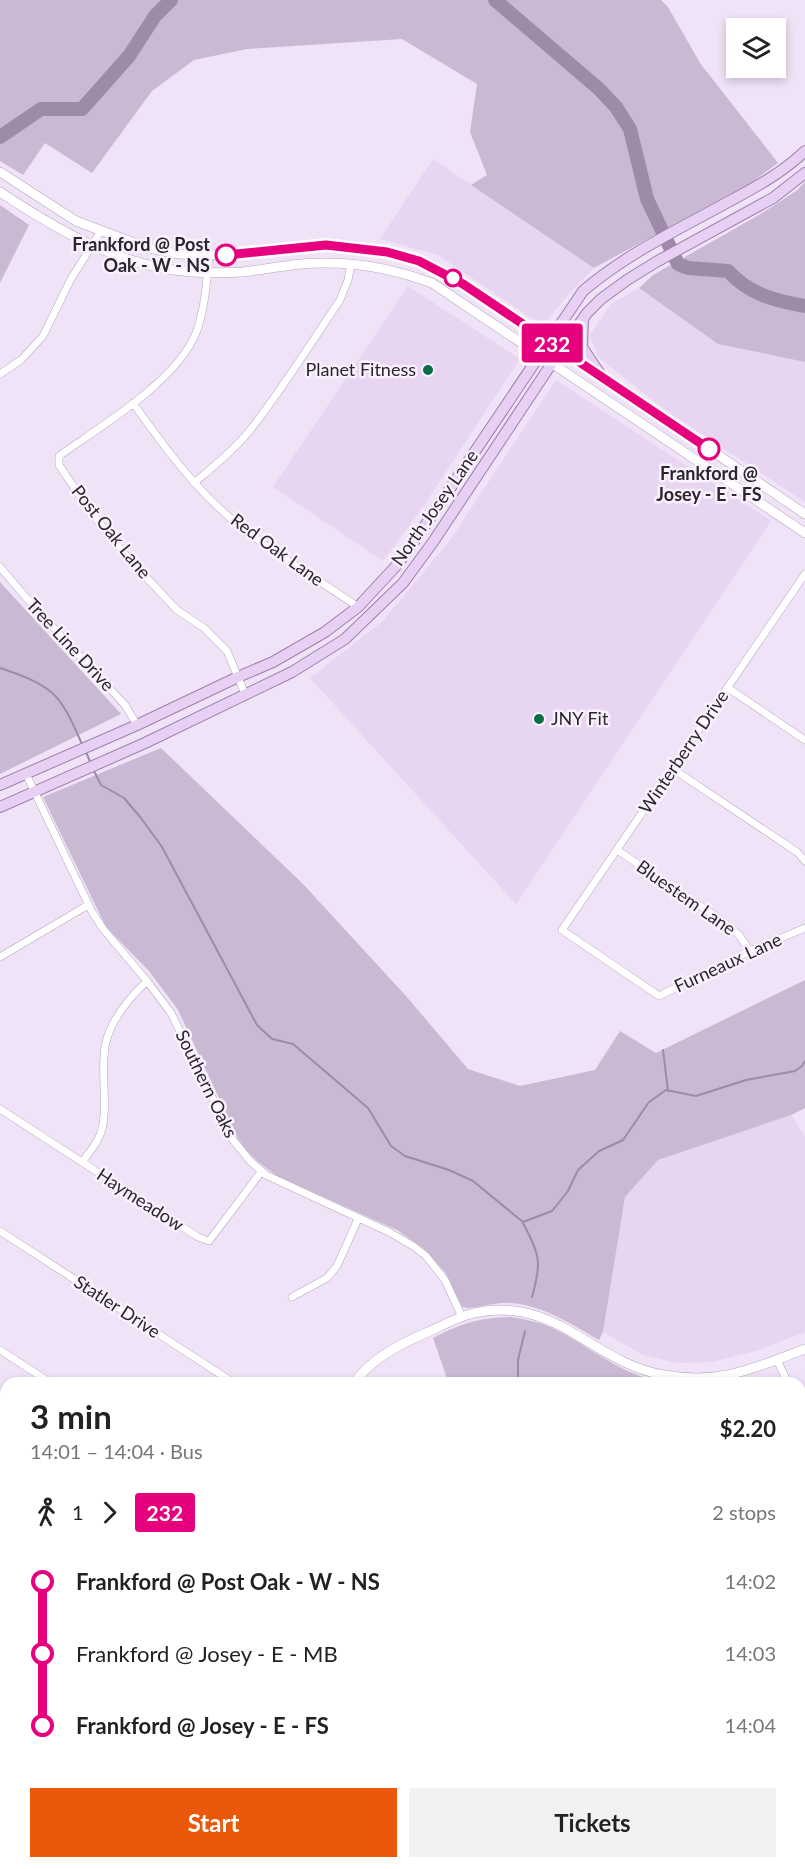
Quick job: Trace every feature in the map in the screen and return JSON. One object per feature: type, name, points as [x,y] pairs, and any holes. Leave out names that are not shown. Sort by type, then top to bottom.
[{"type":"main road","name":"North Josey Lane","points":[[0,785],[137,725],[290,653],[325,632],[358,607],[397,565],[418,536],[583,291],[604,273],[647,247],[775,177],[805,151]]},
{"type":"main road","points":[[0,172],[76,221],[146,247],[172,254],[244,254],[326,245],[387,252],[428,265],[463,284],[805,514]]},
{"type":"main road","name":"North Josey Lane","points":[[0,807],[145,743],[307,664],[345,639],[403,583],[433,542],[552,363],[601,299],[656,262],[773,198],[805,173]]},
{"type":"main road","points":[[0,192],[42,219],[94,246],[131,261],[164,268],[240,272],[321,263],[351,264],[369,266],[421,279],[440,289],[552,363],[805,533]]},
{"type":"main road","points":[[421,279],[428,265]]},
{"type":"main road","points":[[583,320],[582,347],[602,377]]},
{"type":"main road","points":[[689,457],[699,443]]},
{"type":"main road","points":[[418,536],[433,542]]},
{"type":"main road","points":[[359,1377],[387,1352],[462,1317],[496,1311],[536,1315],[551,1320],[625,1364],[663,1375],[680,1377]]},
{"type":"main road","points":[[726,1377],[751,1370],[805,1349]]},
{"type":"street","points":[[0,374],[21,360],[43,336],[71,279],[94,246],[101,231]]},
{"type":"street","name":"Post Oak Lane","points":[[209,255],[208,272],[196,333],[178,362],[133,403],[59,456],[59,465],[92,514],[128,558],[177,610],[204,628],[228,651],[245,694]]},
{"type":"street","points":[[194,483],[226,455],[250,430],[267,407],[340,300],[348,280],[351,264]]},
{"type":"street","name":"Red Oak Lane","points":[[133,403],[171,456],[194,483],[251,535],[358,607]]},
{"type":"street","name":"Tree Line Drive","points":[[0,567],[125,705],[137,725]]},
{"type":"street","name":"Winterberry Drive","points":[[562,930],[805,574]]},
{"type":"street","points":[[728,688],[805,740]]},
{"type":"street","points":[[673,769],[797,852],[805,861]]},
{"type":"street","name":"Southern Oaks","points":[[26,774],[88,905],[104,930],[171,1013],[233,1140],[244,1155],[261,1172],[404,1240],[426,1257],[445,1280],[462,1317]]},
{"type":"street","name":"Bluestem Lane","points":[[617,850],[717,917],[739,935],[750,951]]},
{"type":"street","points":[[0,957],[88,905]]},
{"type":"street","name":"Furneaux Lane","points":[[562,930],[659,996],[750,951],[805,928]]},
{"type":"street","points":[[82,1162],[101,1133],[106,1041],[112,1025],[131,996],[147,981]]},
{"type":"street","name":"Haymeadow","points":[[0,1109],[198,1237],[209,1241],[261,1172]]},
{"type":"street","points":[[292,1297],[327,1278],[337,1266],[358,1219]]},
{"type":"street","name":"Statler Drive","points":[[0,1231],[225,1377]]},
{"type":"street","points":[[0,1350],[42,1377]]},
{"type":"street","points":[[777,1359],[785,1377]]},
{"type":"shaded area","points":[[0,0],[661,0],[668,7],[700,63],[778,163],[752,182],[594,268],[471,185],[487,175],[470,132],[477,84],[402,39],[247,49],[194,60],[152,91],[92,173],[45,143],[23,175],[0,161]]},
{"type":"shaded area","points":[[433,159],[594,268],[566,297],[543,326],[438,255],[380,239]]},
{"type":"shaded area","points":[[805,182],[805,362],[718,344],[639,288],[653,275],[759,215],[796,191]]},
{"type":"shaded area","points":[[0,205],[29,225],[0,283]]},
{"type":"shaded area","points":[[408,286],[520,359],[418,514],[383,561],[273,487]]},
{"type":"shaded area","points":[[639,288],[718,344],[805,362],[805,502],[664,409],[598,357],[590,335],[611,304]]},
{"type":"shaded area","points":[[556,380],[771,521],[516,904],[310,678],[383,621],[451,539]]},
{"type":"shaded area","points":[[0,582],[121,714],[0,774]]},
{"type":"shaded area","points":[[161,748],[303,884],[406,996],[468,1069],[520,1086],[595,1070],[620,1031],[656,1053],[805,980],[805,1108],[791,1115],[658,1160],[625,1197],[603,1332],[599,1340],[556,1316],[534,1307],[505,1303],[462,1307],[445,1272],[423,1248],[397,1230],[277,1176],[247,1151],[238,1139],[178,1010],[149,971],[106,927],[43,797]]},
{"type":"shaded area","points":[[791,1115],[805,1136],[805,1332],[759,1350],[711,1362],[676,1363],[643,1355],[603,1332],[625,1197],[658,1160]]},
{"type":"shaded area","points":[[511,1317],[548,1326],[613,1364],[644,1377],[447,1377],[433,1338],[471,1322]]},
{"type":"waterway","points":[[0,137],[41,109],[82,109],[129,56],[155,16],[171,0]]},
{"type":"waterway","points":[[495,0],[599,89],[616,107],[630,129],[647,199],[678,264],[688,268],[728,271],[754,291],[783,302],[805,306]]},
{"type":"waterway","points":[[0,668],[33,681],[51,692],[65,709],[82,744]]},
{"type":"waterway","points":[[86,752],[91,764]]},
{"type":"waterway","points":[[93,769],[101,785],[124,798],[162,847],[257,1025],[272,1039],[293,1044],[368,1108],[391,1146],[405,1156],[449,1170],[473,1181],[523,1222],[552,1211],[568,1191],[578,1170],[599,1151],[623,1140],[649,1102],[666,1090],[696,1096],[746,1080],[795,1071],[805,1061]]},
{"type":"waterway","points":[[663,1050],[668,1091]]},
{"type":"waterway","points":[[523,1223],[538,1259],[532,1297]]},
{"type":"waterway","points":[[518,1377],[518,1360],[525,1331]]},
{"type":"bus line","name":"232","points":[[226,255],[326,245],[387,252],[419,261],[463,284],[709,449]]},
{"type":"place","name":"Frankford @ Post Oak - W - NS","points":[[226,255]]},
{"type":"place","name":"Planet Fitness","points":[[428,370]]},
{"type":"place","name":"Frankford @ Josey - E - FS","points":[[709,449]]},
{"type":"place","name":"JNY Fit","points":[[539,719]]}]
